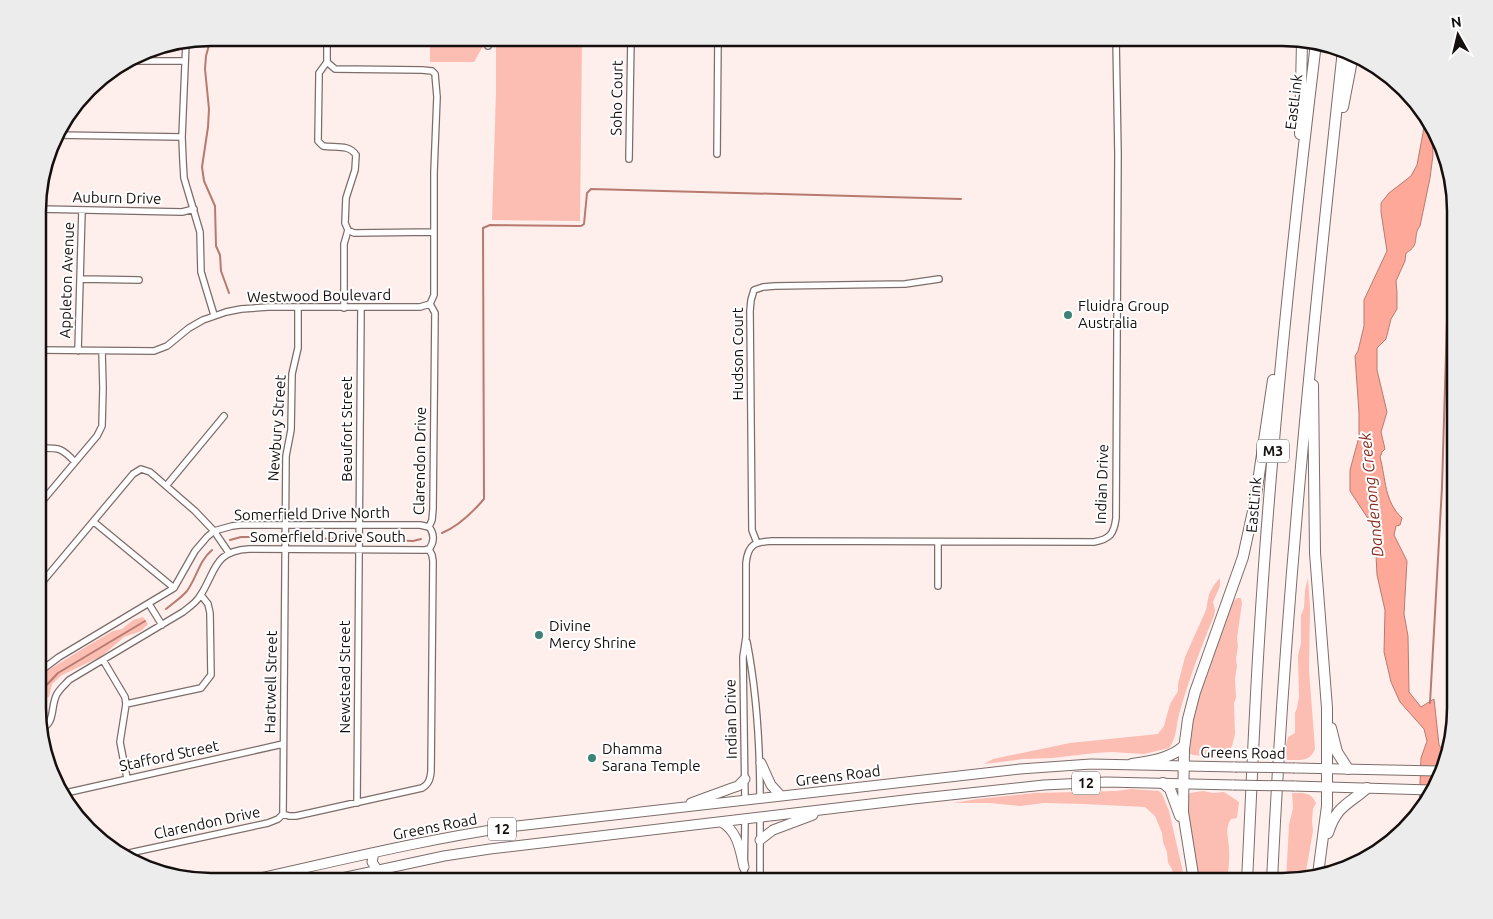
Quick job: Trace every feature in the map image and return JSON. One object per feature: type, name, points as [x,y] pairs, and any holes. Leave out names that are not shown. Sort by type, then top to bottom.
[{"type":"highway","points":[[1300,180],[1302,48]]},
{"type":"highway","name":"EastLink","points":[[1247,872],[1260,623],[1274,439],[1291,261],[1315,50]]},
{"type":"highway","name":"M3","points":[[1272,872],[1279,743],[1312,334],[1342,58]]},
{"type":"highway","points":[[1330,172],[1351,62]]},
{"type":"highway","points":[[1192,872],[1183,812],[1184,746],[1190,708],[1232,591],[1248,537],[1291,261]]},
{"type":"highway","points":[[1312,334],[1315,553],[1328,708],[1327,806],[1319,869]]},
{"type":"highway","points":[[1328,708],[1337,752],[1348,769]]},
{"type":"highway","points":[[1132,764],[1164,757],[1184,746]]},
{"type":"highway","points":[[1163,783],[1170,789],[1174,798],[1187,841]]},
{"type":"highway","points":[[1322,848],[1335,816],[1346,804],[1367,788]]},
{"type":"main road","points":[[760,763],[774,790],[781,796]]},
{"type":"main road","name":"Greens Road","points":[[287,873],[470,833],[1020,769],[1091,764],[1132,764],[1434,771]]},
{"type":"main road","points":[[677,808],[738,786],[745,779]]},
{"type":"main road","name":"Greens Road","points":[[370,873],[444,856],[490,849],[1044,785],[1106,782],[1425,790]]},
{"type":"main road","points":[[760,799],[760,817]]},
{"type":"main road","points":[[745,800],[745,819]]},
{"type":"main road","points":[[760,840],[773,830],[808,816],[837,808]]},
{"type":"main road","points":[[721,822],[727,825],[733,833],[739,845],[744,867]]},
{"type":"main road","points":[[374,853],[372,862],[378,871]]},
{"type":"street","name":"Indian Drive","points":[[760,799],[758,724],[746,637],[746,562],[747,554],[751,547],[757,543],[772,541],[1094,542],[1105,540],[1113,533],[1116,518],[1118,154],[1116,46]]},
{"type":"street","points":[[327,47],[328,62],[322,68],[318,77],[318,140],[323,146],[347,147],[356,154],[355,170],[346,198],[345,223],[348,230],[344,244],[344,308]]},
{"type":"street","name":"Soho Court","points":[[629,159],[631,47]]},
{"type":"street","points":[[717,154],[718,47]]},
{"type":"street","points":[[186,48],[182,137],[184,178],[200,232],[202,272],[214,315]]},
{"type":"street","points":[[143,61],[185,61]]},
{"type":"street","name":"Clarendon Drive","points":[[132,852],[268,823],[278,819],[283,814],[296,816],[422,788],[427,785],[430,778],[432,555],[429,549],[433,542],[433,537],[432,530],[429,527],[433,509],[435,312],[430,304],[434,295],[433,232],[437,96],[435,74],[432,71],[422,70],[339,70],[331,67],[328,62]]},
{"type":"street","points":[[65,135],[182,137]]},
{"type":"street","name":"Auburn Drive","points":[[46,209],[182,212],[194,209]]},
{"type":"street","name":"Appleton Avenue","points":[[78,351],[82,210]]},
{"type":"street","points":[[348,230],[354,233],[433,232]]},
{"type":"street","points":[[80,279],[139,280]]},
{"type":"street","name":"Hudson Court","points":[[757,543],[752,530],[750,311],[754,290],[775,286],[905,284],[939,279]]},
{"type":"street","name":"Westwood Boulevard","points":[[46,350],[148,352],[159,350],[167,346],[189,328],[214,315],[241,309],[420,307],[430,304]]},
{"type":"street","name":"Newbury Street","points":[[286,550],[286,456],[292,430],[292,374],[298,348],[298,307]]},
{"type":"street","name":"Beaufort Street","points":[[359,551],[360,308]]},
{"type":"street","points":[[46,497],[97,436],[102,426],[102,351]]},
{"type":"street","points":[[166,486],[224,416]]},
{"type":"street","points":[[46,448],[63,450],[75,462]]},
{"type":"street","points":[[46,578],[136,471],[141,469],[150,472],[195,510],[214,531],[229,553]]},
{"type":"street","points":[[94,522],[174,588]]},
{"type":"street","name":"Somerfield Drive North","points":[[46,667],[174,588],[195,551],[214,531],[240,525],[420,525],[429,527]]},
{"type":"street","points":[[938,542],[938,586]]},
{"type":"street","name":"Somerfield Drive South","points":[[48,725],[52,719],[56,695],[62,687],[70,680],[183,612],[197,601],[217,563],[229,553],[249,549],[359,551],[429,549]]},
{"type":"street","name":"Hartwell Street","points":[[283,814],[286,550]]},
{"type":"street","name":"Newstead Street","points":[[357,803],[359,551]]},
{"type":"street","points":[[126,704],[201,688],[208,681],[211,675],[210,613],[208,604],[201,595]]},
{"type":"street","points":[[149,604],[162,625]]},
{"type":"street","name":"Indian Drive","points":[[745,800],[742,657],[746,637]]},
{"type":"street","points":[[103,660],[125,697],[126,704],[120,742],[126,778]]},
{"type":"street","name":"Stafford Street","points":[[69,792],[283,744]]},
{"type":"street","points":[[760,817],[760,872]]},
{"type":"street","points":[[744,873],[745,819]]},
{"type":"shaded area","points":[[430,47],[483,47],[474,62],[430,62]]},
{"type":"shaded area","points":[[496,47],[582,47],[580,221],[492,220]]},
{"type":"shaded area","points":[[1220,578],[1220,586],[1213,602],[1214,616],[1191,675],[1175,736],[1169,748],[1144,754],[1095,753],[984,764],[993,759],[1070,743],[1158,734],[1164,726],[1170,704],[1178,691],[1185,657],[1206,610],[1209,594]]},
{"type":"shaded area","points":[[1308,578],[1310,607],[1309,670],[1315,749],[1307,758],[1287,760],[1285,749],[1288,737],[1295,733],[1295,713],[1299,697],[1298,656],[1301,643],[1301,615],[1304,608]]},
{"type":"shaded area","points":[[1237,598],[1241,598],[1242,603],[1237,638],[1236,698],[1234,703],[1235,734],[1232,746],[1227,756],[1223,758],[1193,755],[1190,754],[1188,749],[1188,727],[1227,618],[1230,604]]},
{"type":"shaded area","points":[[143,617],[148,624],[141,631],[124,637],[102,656],[62,675],[52,684],[49,697],[46,698],[46,672],[113,631],[122,629],[133,620]]},
{"type":"shaded area","points":[[1131,789],[1159,791],[1162,794],[1169,811],[1183,872],[1173,872],[1168,863],[1162,833],[1155,816],[1145,807],[1044,803],[1020,806],[989,803],[953,803],[1034,793]]},
{"type":"shaded area","points":[[1203,791],[1213,793],[1224,792],[1239,802],[1237,818],[1231,819],[1228,826],[1228,872],[1197,872],[1188,819],[1187,796],[1190,793]]},
{"type":"shaded area","points":[[1292,793],[1309,795],[1316,803],[1313,809],[1313,831],[1306,871],[1286,872],[1289,825],[1293,808]]},
{"type":"water","points":[[1424,127],[1433,145],[1433,155],[1420,226],[1415,244],[1406,253],[1405,261],[1396,281],[1397,309],[1391,319],[1386,339],[1377,348],[1377,370],[1387,412],[1381,432],[1385,449],[1380,457],[1386,489],[1392,504],[1402,518],[1400,525],[1396,526],[1394,535],[1407,561],[1404,614],[1408,636],[1409,692],[1421,707],[1434,699],[1439,745],[1441,748],[1434,771],[1419,798],[1421,758],[1427,741],[1424,729],[1400,702],[1391,682],[1384,652],[1385,610],[1377,575],[1375,535],[1369,520],[1350,491],[1350,470],[1359,437],[1355,356],[1364,326],[1364,300],[1387,251],[1381,203],[1389,193],[1411,176],[1417,165]]},
{"type":"waterway","points":[[209,47],[205,69],[209,109],[202,167],[204,181],[215,206],[216,246],[220,255],[221,271],[229,293]]},
{"type":"waterway","points":[[442,533],[465,519],[484,499],[483,228],[490,225],[581,226],[584,224],[587,193],[591,189],[961,199]]},
{"type":"waterway","name":"Dandenong Creek","points":[[1430,703],[1442,487],[1446,353]]},
{"type":"waterway","points":[[230,540],[241,537],[278,537]]},
{"type":"waterway","points":[[293,538],[351,539]]},
{"type":"waterway","points":[[368,539],[413,541],[421,539]]},
{"type":"waterway","points":[[166,609],[187,591],[204,559],[212,550]]},
{"type":"waterway","points":[[46,686],[58,673],[145,621]]},
{"type":"place","name":"Fluidra Group Australia","points":[[1068,315]]},
{"type":"place","name":"Divine Mercy Shrine","points":[[539,635]]},
{"type":"place","name":"Dhamma Sarana Temple","points":[[592,758]]}]
